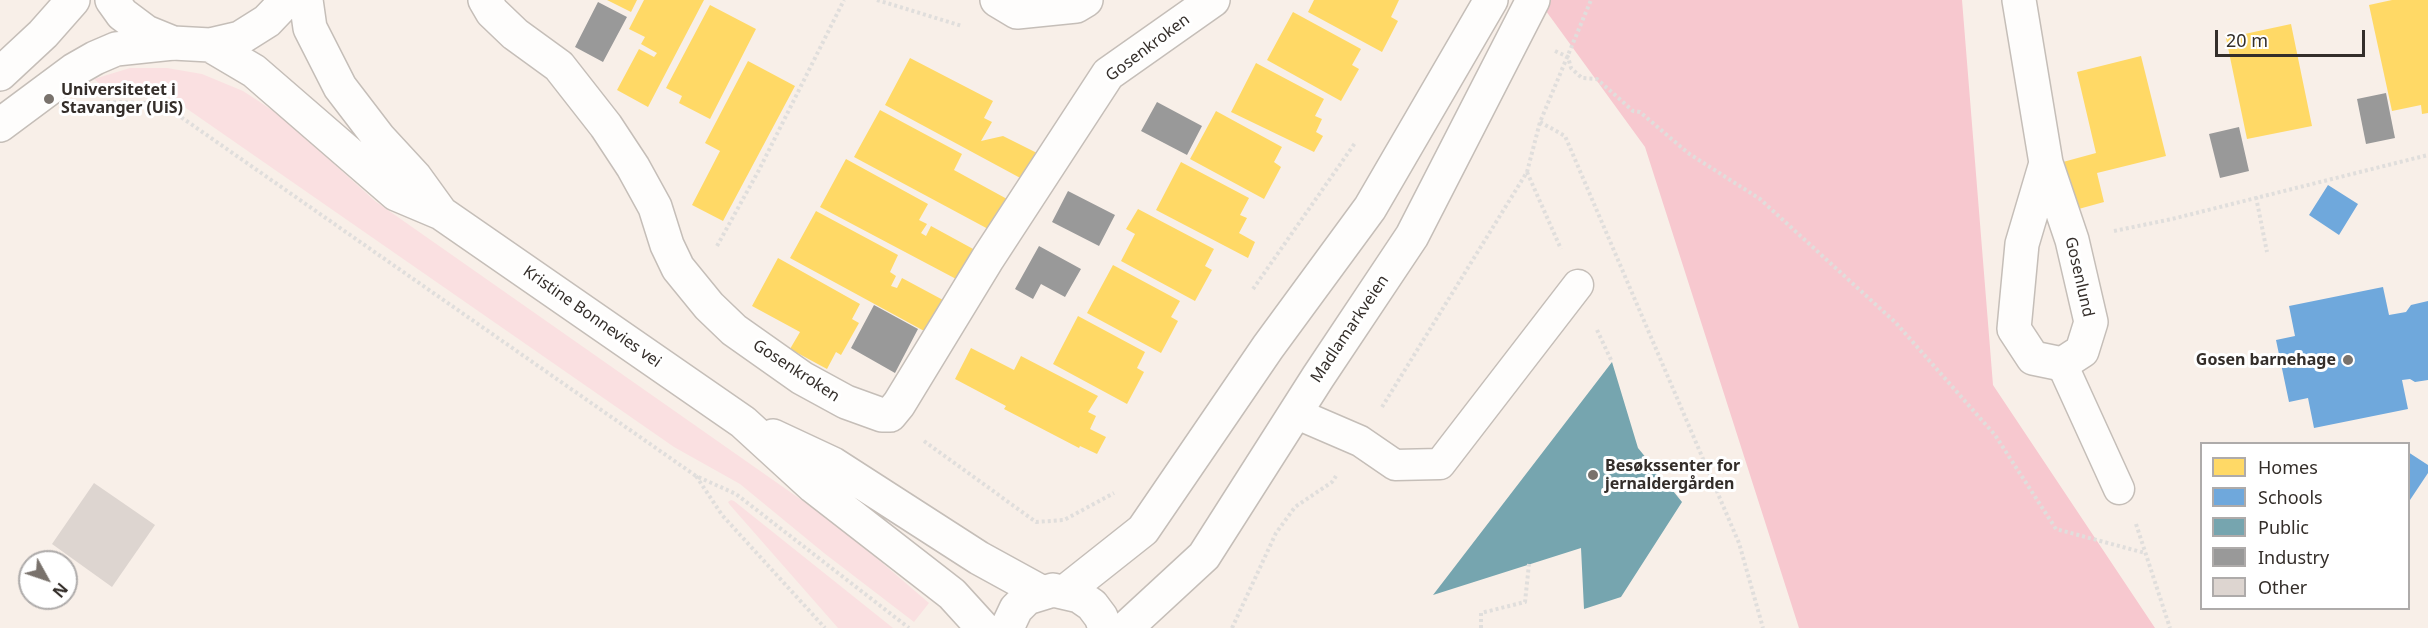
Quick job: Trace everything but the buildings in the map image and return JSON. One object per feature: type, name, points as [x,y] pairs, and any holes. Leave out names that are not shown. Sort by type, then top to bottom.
[{"type":"main road","points":[[0,74],[44,34],[73,0]]},
{"type":"main road","points":[[112,0],[122,14],[146,32],[172,43]]},
{"type":"main road","points":[[0,125],[74,70],[95,58],[116,49],[172,43],[210,45],[240,38],[267,21],[287,0]]},
{"type":"main road","name":"Kristine Bonnevies vei","points":[[306,0],[310,27],[340,87],[379,138],[415,177],[441,213]]},
{"type":"main road","name":"Gosenkroken","points":[[485,0],[492,12],[515,34],[559,66],[606,126],[633,167],[655,207],[667,245],[678,268],[692,288],[734,330],[802,378],[846,402],[882,415],[890,415],[910,386],[988,258],[1108,74],[1213,0]]},
{"type":"main road","points":[[997,0],[1017,12],[1076,6],[1086,0]]},
{"type":"main road","points":[[1007,628],[1016,609],[1027,598],[1053,592],[1143,530],[1268,347],[1370,208],[1491,0]]},
{"type":"main road","name":"Madlamarkveien","points":[[1126,628],[1204,556],[1412,236],[1533,0]]},
{"type":"main road","name":"Gosenlund","points":[[2019,0],[2046,163],[2072,240],[2091,322],[2082,351],[2062,363],[2033,358],[2014,329],[2022,244],[2046,163]]},
{"type":"main road","name":"Kristine Bonnevies vei","points":[[210,45],[254,71],[396,194],[441,213],[743,422],[813,486],[952,594],[983,628]]},
{"type":"main road","name":"Kristine Bonnevies vei","points":[[743,422],[833,464],[979,558],[1053,592],[1079,596],[1092,605],[1101,617],[1105,628]]},
{"type":"lane","points":[[1295,413],[1360,441],[1395,465],[1440,464],[1578,285]]},
{"type":"lane","points":[[2062,363],[2119,489]]},
{"type":"path","points":[[692,288],[759,170],[844,0]]},
{"type":"path","points":[[1233,628],[1276,533],[1295,507],[1332,482],[1360,441],[1527,172],[1540,122],[1591,0]]},
{"type":"path","points":[[1571,68],[1582,78],[1597,79],[1633,111],[1640,112],[1688,153],[1760,199],[1896,323],[1995,435],[2056,529],[2145,552]]},
{"type":"path","points":[[102,100],[120,104],[154,103],[167,108],[696,476],[736,494],[909,628]]},
{"type":"path","points":[[1540,122],[1565,136],[1739,543],[1763,628]]},
{"type":"path","points":[[1248,296],[1361,134]]},
{"type":"path","points":[[2072,240],[2172,219],[2428,155]]},
{"type":"path","points":[[2256,197],[2267,252]]},
{"type":"path","points":[[890,415],[1036,522],[1064,520],[1118,491]]},
{"type":"path","points":[[696,476],[722,515],[825,628]]},
{"type":"path","points":[[2119,489],[2136,522],[2170,628]]},
{"type":"path","points":[[1481,628],[1481,613],[1525,602],[1529,564]]},
{"type":"shaded area","points":[[1538,0],[1962,0],[1993,385],[2155,628],[1799,628],[1645,147]]},
{"type":"shaded area","points":[[130,68],[167,68],[202,74],[243,91],[260,102],[283,118],[375,201],[845,531],[929,603],[914,622],[824,553],[740,484],[674,447],[170,97],[150,92],[121,93],[104,88],[94,79]]},
{"type":"shaded area","points":[[731,500],[893,628],[838,628],[730,505],[728,502]]},
{"type":"place","name":"Universitetet i Stavanger (UiS)","points":[[49,99]]},
{"type":"place","name":"Gosen barnehage","points":[[2348,360]]},
{"type":"place","name":"Besøkssenter for jernaldergården","points":[[1593,475]]}]
